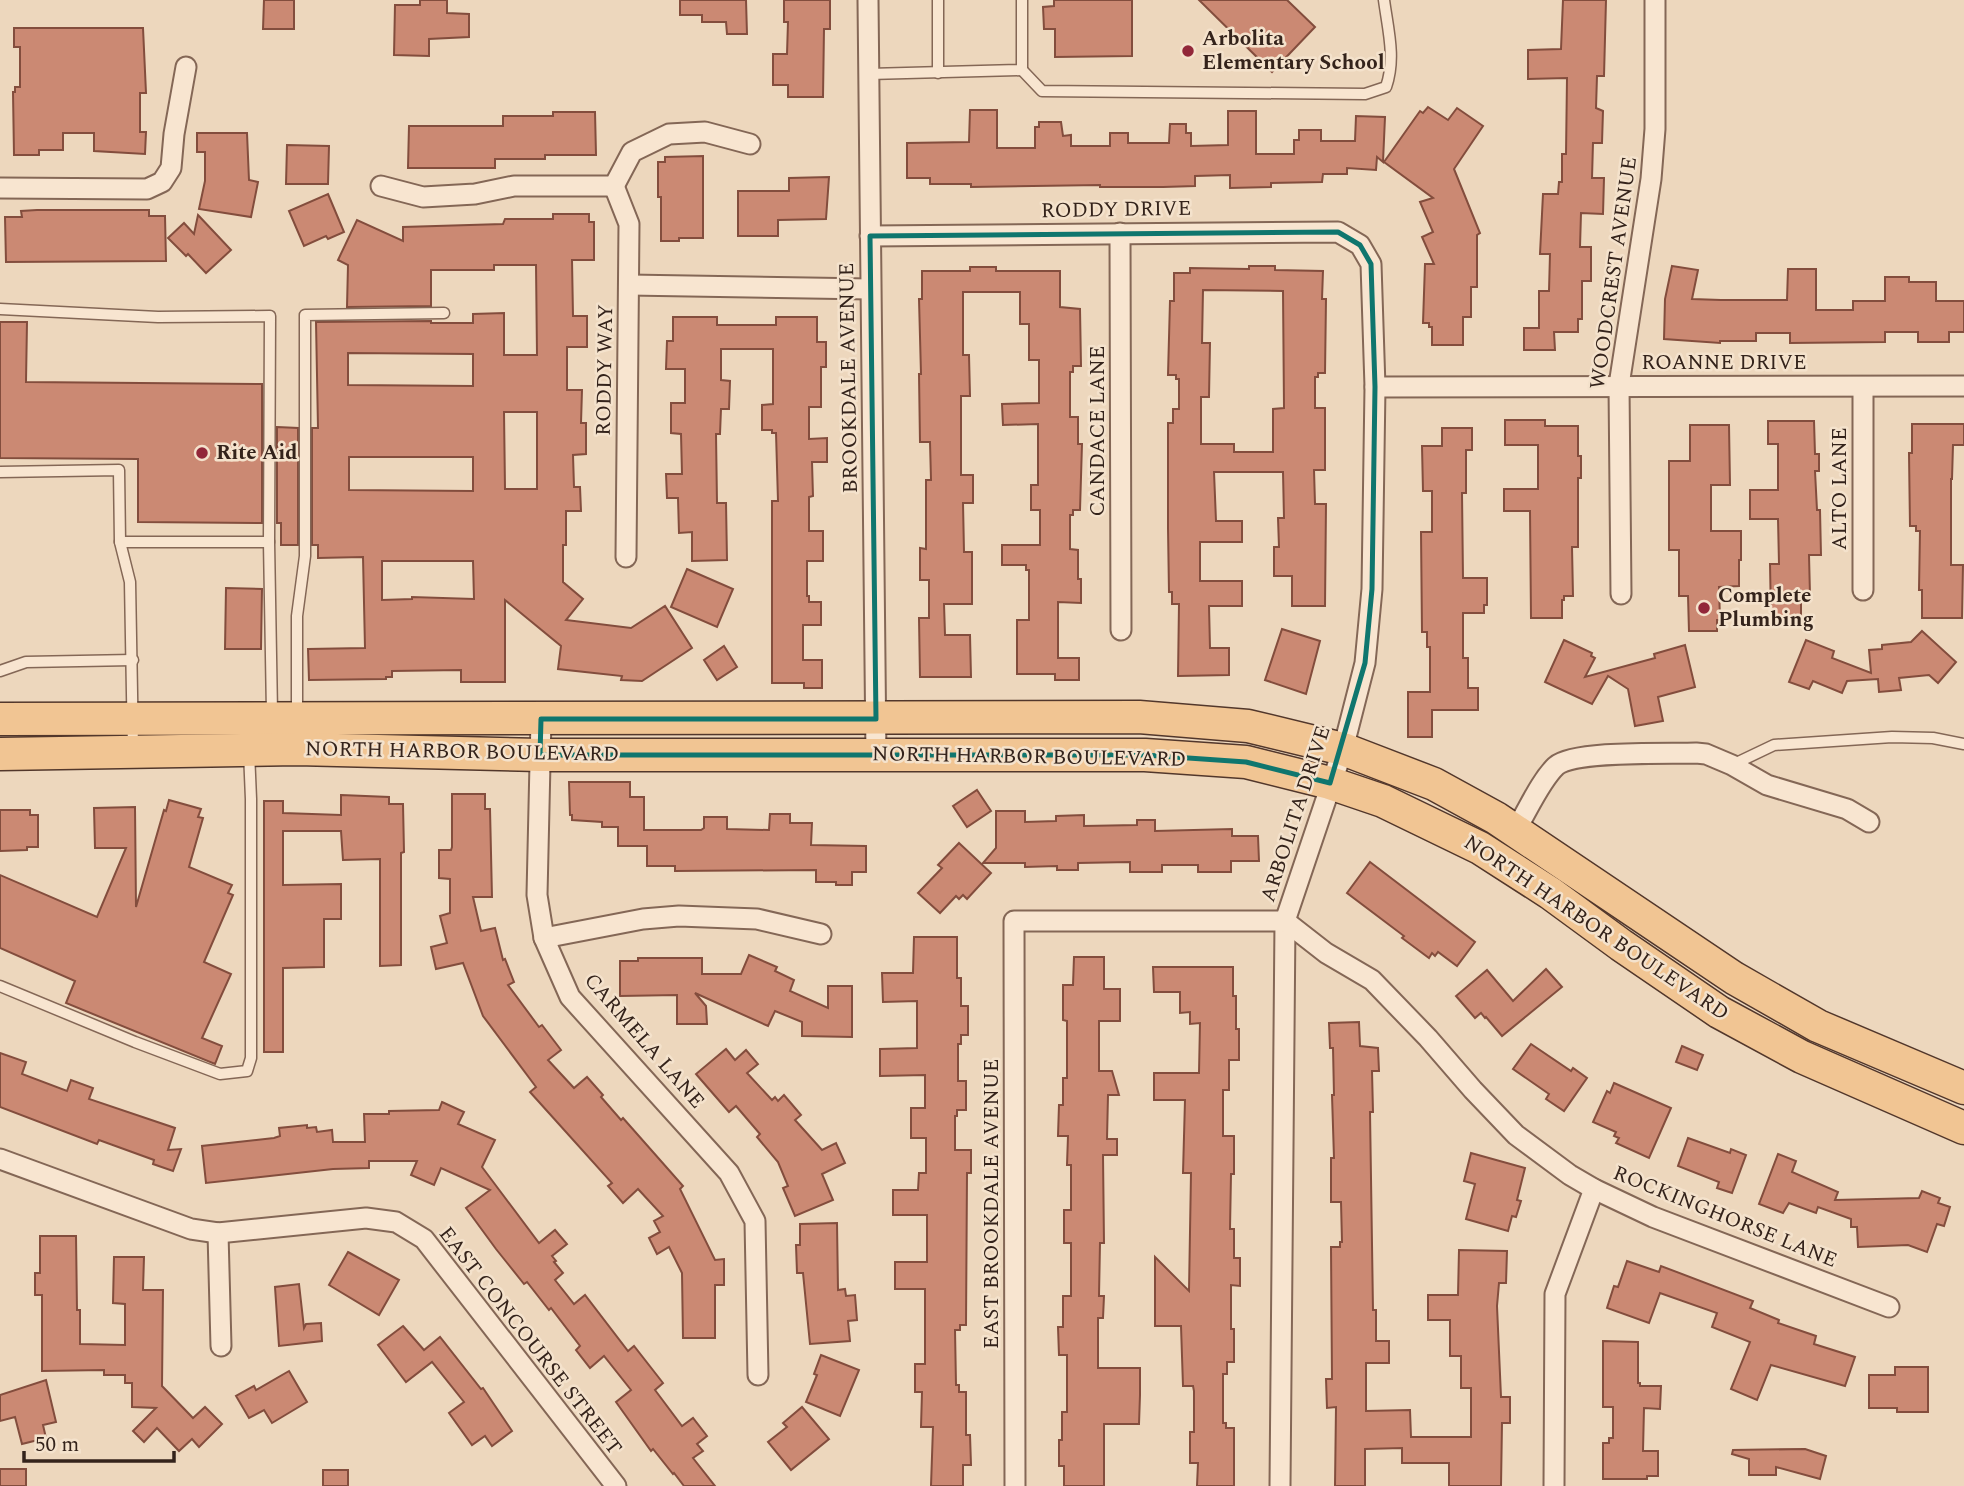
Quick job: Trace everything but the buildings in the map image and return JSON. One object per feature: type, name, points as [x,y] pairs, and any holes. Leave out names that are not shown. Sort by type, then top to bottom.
[{"type":"main road","name":"NORTH HARBOR BOULEVARD","points":[[0,754],[133,753],[272,733],[541,719],[1139,717],[1248,726],[1343,749],[1434,784],[1515,831],[1746,985],[1818,1026],[1964,1088]]},
{"type":"main road","name":"NORTH HARBOR BOULEVARD","points":[[0,719],[133,719],[540,755],[1145,755],[1246,762],[1330,783],[1383,801],[1480,848],[1550,893],[1719,1012],[1790,1051],[1964,1128]]},
{"type":"street","name":"BROOKDALE AVENUE","points":[[868,0],[876,755]]},
{"type":"street","name":"WOODCREST AVENUE","points":[[1621,594],[1619,385],[1652,167],[1655,129],[1655,0]]},
{"type":"street","points":[[0,188],[147,189],[162,182],[171,168],[186,67]]},
{"type":"street","points":[[381,186],[423,197],[475,194],[514,186],[614,186],[632,152],[669,134],[705,132],[750,145]]},
{"type":"street","name":"RODDY WAY","points":[[614,186],[629,224],[626,557]]},
{"type":"street","name":"RODDY DRIVE","points":[[870,236],[1338,232],[1360,245]]},
{"type":"street","name":"CANDACE LANE","points":[[1120,233],[1121,630]]},
{"type":"street","name":"ARBOLITA DRIVE","points":[[1280,1486],[1285,921],[1343,749],[1365,663],[1372,589],[1375,387],[1371,264],[1360,245]]},
{"type":"street","points":[[629,285],[870,289]]},
{"type":"street","name":"ROANNE DRIVE","points":[[1375,387],[1964,386]]},
{"type":"street","name":"ALTO LANE","points":[[1863,387],[1863,590]]},
{"type":"street","name":"CARMELA LANE","points":[[541,719],[537,895],[544,939],[570,997],[729,1173],[755,1220],[758,1375]]},
{"type":"street","points":[[1515,831],[1548,774],[1564,760],[1585,756],[1696,753],[1706,754],[1732,765],[1767,785],[1847,809],[1869,822]]},
{"type":"street","points":[[544,939],[643,919],[679,916],[757,919],[821,934]]},
{"type":"street","name":"EAST BROOKDALE AVENUE","points":[[1015,1486],[1014,921],[1285,921]]},
{"type":"street","name":"ROCKINGHORSE LANE","points":[[1285,921],[1326,953],[1372,981],[1516,1135],[1570,1175],[1653,1217],[1889,1307]]},
{"type":"street","name":"EAST CONCOURSE STREET","points":[[0,1158],[191,1229],[218,1233],[366,1218],[396,1223],[424,1239],[616,1486]]},
{"type":"street","points":[[1554,1486],[1555,1294],[1594,1189]]},
{"type":"street","points":[[218,1233],[221,1346]]},
{"type":"lane","points":[[938,73],[939,0]]},
{"type":"lane","points":[[1022,0],[1022,70],[1042,91],[1365,94],[1386,87],[1391,72],[1392,50],[1384,0]]},
{"type":"lane","points":[[869,74],[1022,70]]},
{"type":"lane","points":[[0,309],[158,317],[270,316],[272,733]]},
{"type":"lane","points":[[0,986],[220,1074],[247,1071],[251,1058],[251,799],[272,733],[297,616],[305,556],[305,315],[444,313]]},
{"type":"lane","points":[[0,472],[119,470],[120,542],[131,582],[133,753]]},
{"type":"lane","points":[[120,542],[270,542]]},
{"type":"lane","points":[[0,671],[26,662],[133,660]]},
{"type":"lane","points":[[1732,765],[1774,745],[1892,737],[1933,738],[1964,744]]},
{"type":"highlighted area","points":[[1338,232],[1360,245],[1371,264],[1375,387],[1372,589],[1365,663],[1330,783],[1246,762],[1145,755],[540,755],[541,719],[876,719],[870,236]]},
{"type":"place","name":"Arbolita Elementary School","points":[[1188,51]]},
{"type":"place","name":"Rite Aid","points":[[202,453]]},
{"type":"place","name":"Complete Plumbing","points":[[1704,608]]}]
